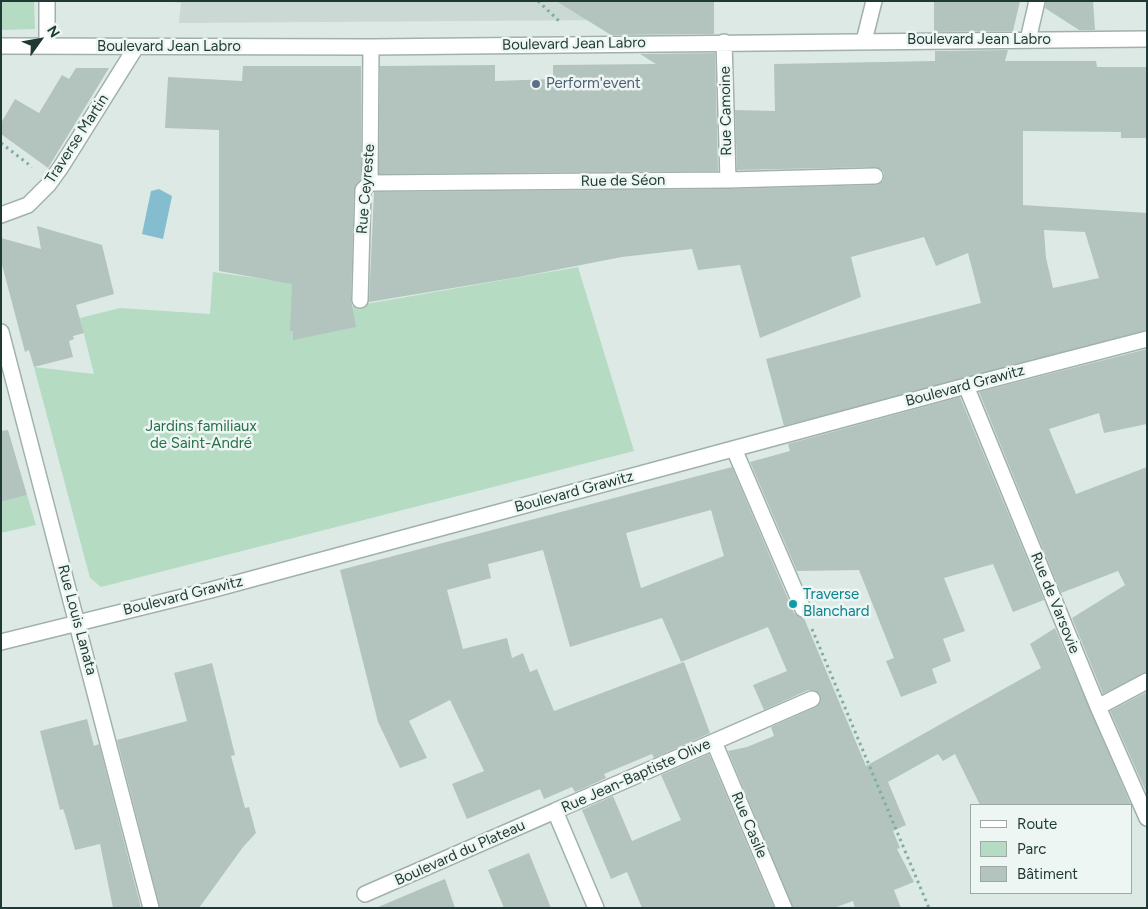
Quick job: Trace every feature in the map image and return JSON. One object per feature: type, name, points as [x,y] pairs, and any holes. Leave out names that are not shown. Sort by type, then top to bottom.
[{"type":"street","points":[[47,1],[47,46]]},
{"type":"street","points":[[864,41],[874,1]]},
{"type":"street","points":[[1028,40],[1037,1]]},
{"type":"street","name":"Boulevard Jean Labro","points":[[1,46],[371,47],[1147,39]]},
{"type":"street","name":"Rue Camoine","points":[[724,42],[728,180]]},
{"type":"street","name":"Traverse Martin","points":[[1,215],[28,204],[48,185],[61,168],[136,47]]},
{"type":"street","name":"Rue Ceyreste","points":[[360,300],[363,190],[370,183],[371,47]]},
{"type":"street","name":"Rue de Séon","points":[[370,183],[728,180],[875,176]]},
{"type":"street","name":"Rue Louis Lanata","points":[[1,332],[151,908]]},
{"type":"street","name":"Boulevard Grawitz","points":[[1,642],[210,590],[1147,339]]},
{"type":"street","name":"Rue de Varsovie","points":[[966,386],[1098,707],[1147,818]]},
{"type":"street","points":[[734,449],[803,609]]},
{"type":"street","points":[[1098,707],[1147,681]]},
{"type":"street","name":"Rue Jean-Baptiste Olive","points":[[596,908],[555,811],[812,699]]},
{"type":"street","name":"Rue Casile","points":[[714,742],[784,908]]},
{"type":"street","name":"Boulevard du Plateau","points":[[365,894],[555,811]]},
{"type":"path","points":[[1,143],[30,164],[48,185]]},
{"type":"path","points":[[803,609],[929,908]]},
{"type":"shaded area","points":[[164,1],[620,1],[618,20],[179,23],[181,3]]},
{"type":"green space","points":[[1,1],[34,1],[35,29],[1,30]]},
{"type":"green space","name":"Jardins familiaux de Saint-André","points":[[578,267],[634,451],[101,587],[90,578],[34,367],[94,374],[80,318],[120,308],[210,314],[213,272],[299,284],[303,315]]},
{"type":"green space","points":[[27,495],[36,525],[1,533],[1,502]]},
{"type":"water","points":[[159,189],[172,196],[163,239],[142,234],[151,191]]},
{"type":"building","points":[[556,1],[714,1],[714,34],[611,35]]},
{"type":"building","points":[[934,1],[1020,1],[1013,31],[934,32]]},
{"type":"building","points":[[1046,1],[1093,1],[1095,30],[1079,30],[1045,8]]},
{"type":"building","points":[[1008,50],[1005,61],[1096,61],[1097,67],[1147,67],[1147,138],[1121,138],[1121,132],[1023,131],[1023,205],[1147,213],[1147,330],[784,426],[766,359],[981,303],[968,253],[936,266],[924,237],[851,257],[861,297],[760,338],[740,265],[698,270],[692,249],[622,257],[519,277],[369,302],[374,192],[728,189],[876,185],[883,181],[884,175],[883,171],[875,167],[737,170],[735,110],[775,111],[774,64],[935,61],[935,51]],"holes":[[[1044,230],[1085,232],[1099,278],[1053,288],[1046,258]]]},
{"type":"building","points":[[715,53],[718,171],[379,174],[380,66],[495,65],[495,81],[553,79],[553,65],[656,64],[640,54]]},
{"type":"building","points":[[243,66],[361,66],[361,179],[354,190],[351,300],[356,327],[293,340],[293,331],[290,331],[292,284],[219,271],[219,130],[165,128],[168,77],[242,81]]},
{"type":"building","points":[[76,68],[109,68],[48,168],[1,134],[1,123],[15,99],[39,113],[62,75],[69,79]]},
{"type":"building","points":[[37,226],[102,245],[114,294],[76,305],[84,333],[73,336],[74,339],[69,341],[73,357],[34,367],[29,350],[25,352],[1,261],[1,238],[41,249]]},
{"type":"building","points":[[1147,349],[1147,424],[1104,433],[1099,413],[1049,429],[1076,494],[1147,467],[1147,672],[1103,694],[1072,618],[1125,585],[1118,571],[1061,593],[979,392]]},
{"type":"building","points":[[960,397],[1044,600],[1013,612],[993,564],[944,578],[965,631],[943,639],[951,661],[932,669],[937,683],[901,697],[886,661],[894,658],[859,570],[797,571],[750,462],[790,451],[788,444]]},
{"type":"building","points":[[8,430],[27,495],[1,502],[1,431]]},
{"type":"building","points":[[732,467],[794,613],[804,618],[866,766],[1041,668],[1030,644],[1055,628],[1131,804],[980,804],[955,754],[943,761],[938,754],[888,782],[906,825],[893,831],[900,848],[897,849],[914,882],[894,890],[901,908],[855,908],[853,901],[834,908],[793,908],[728,751],[747,747],[774,736],[771,727],[816,707],[821,701],[820,695],[814,690],[808,690],[764,710],[753,685],[787,671],[768,627],[681,662],[662,618],[570,647],[543,550],[488,564],[491,578],[447,590],[463,649],[507,638],[512,658],[523,653],[530,672],[537,669],[554,711],[684,662],[710,733],[654,758],[652,754],[604,774],[606,778],[575,792],[572,787],[544,799],[540,789],[467,819],[452,784],[484,771],[450,700],[409,721],[427,758],[400,768],[378,722],[340,570]],"holes":[[[711,510],[724,556],[641,588],[626,533]]]},
{"type":"building","points":[[212,663],[235,755],[231,756],[245,808],[249,807],[256,833],[243,847],[199,908],[160,908],[117,740],[187,721],[174,673]]},
{"type":"building","points":[[1147,692],[1147,794],[1110,711]]},
{"type":"building","points":[[87,719],[94,746],[99,744],[141,908],[113,908],[100,844],[75,850],[65,814],[63,809],[60,810],[40,731]]},
{"type":"building","points":[[709,754],[774,908],[642,908],[627,872],[611,879],[582,810],[613,796],[632,841],[681,820],[661,775]]},
{"type":"building","points":[[529,853],[551,908],[504,908],[488,870]]},
{"type":"building","points":[[445,879],[455,908],[376,908],[430,885]]},
{"type":"place","name":"Perform'event","points":[[536,84]]},
{"type":"place","name":"Traverse Blanchard","points":[[793,604]]}]
